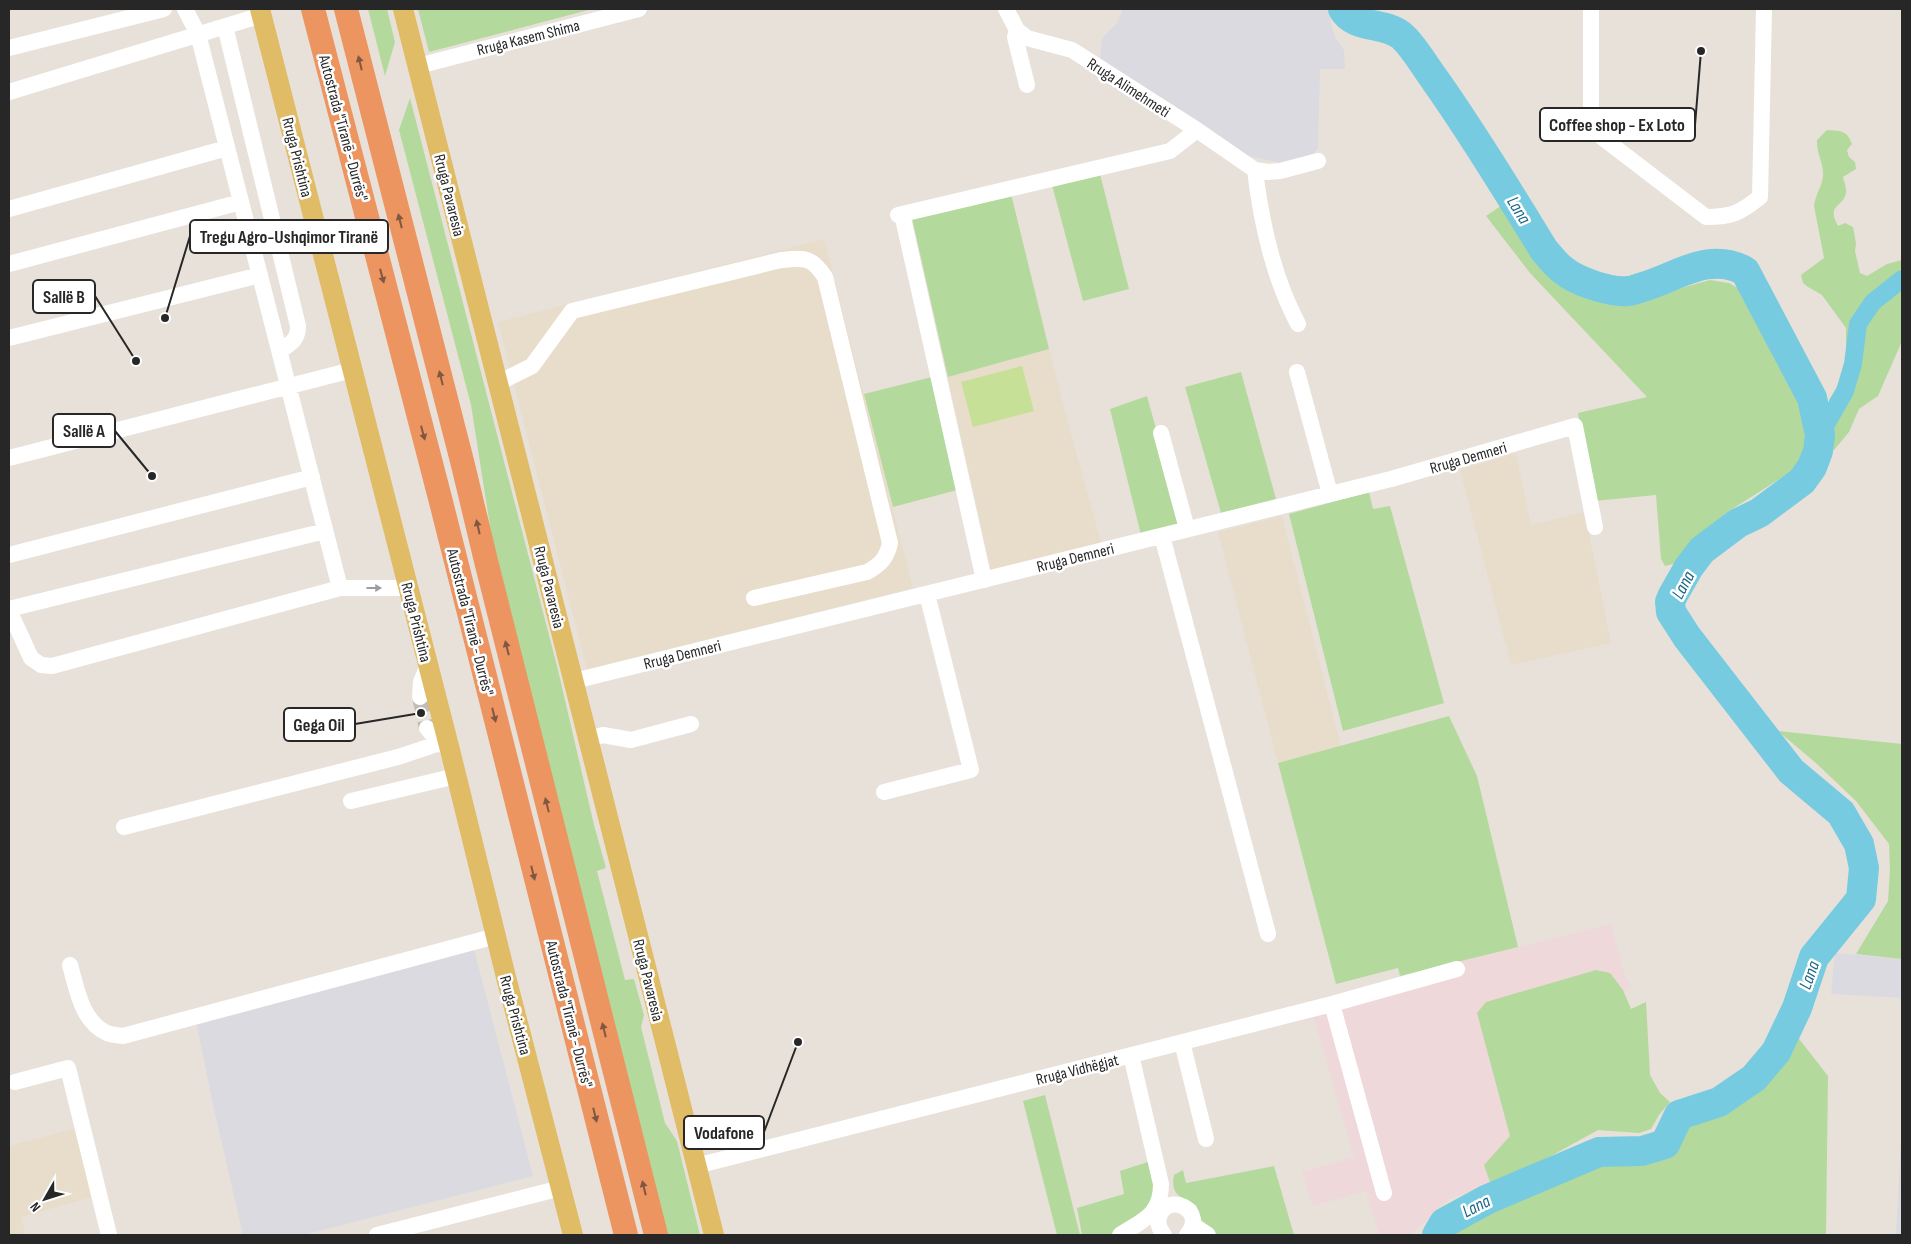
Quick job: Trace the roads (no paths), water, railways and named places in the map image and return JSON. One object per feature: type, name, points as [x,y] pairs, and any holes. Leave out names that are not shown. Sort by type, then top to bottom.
[{"type":"highway","name":"Autostrada \"Tiranë - Durrës\"","points":[[313,9],[440,498],[626,1235]]},
{"type":"highway","name":"Autostrada \"Tiranë - Durrës\"","points":[[346,9],[463,465],[488,571],[656,1235]]},
{"type":"main road","name":"Rruga Pavaresia","points":[[403,9],[714,1235]]},
{"type":"main road","name":"Rruga Prishtina","points":[[261,12],[428,665],[445,746],[456,776],[573,1235]]},
{"type":"street","points":[[9,48],[164,9]]},
{"type":"street","points":[[185,9],[198,34],[340,588]]},
{"type":"street","name":"Rruga Kasem Shima","points":[[418,66],[639,9]]},
{"type":"street","points":[[1006,9],[1017,30],[1015,37],[1027,85]]},
{"type":"street","points":[[1591,9],[1591,129],[1706,217],[1726,217],[1745,209],[1760,197],[1764,9]]},
{"type":"street","points":[[9,92],[225,26],[261,12]]},
{"type":"street","points":[[225,26],[298,326],[298,334],[294,340],[280,350]]},
{"type":"street","name":"Rruga Alimehmeti","points":[[1017,30],[1027,38],[1072,50],[1197,130],[1255,170]]},
{"type":"street","points":[[984,580],[900,214],[1170,151],[1197,130]]},
{"type":"street","points":[[9,209],[227,148]]},
{"type":"street","points":[[1298,324],[1281,290],[1266,230],[1255,170],[1280,171],[1318,161]]},
{"type":"street","points":[[9,264],[241,202]]},
{"type":"street","points":[[498,383],[532,366],[572,311],[781,260],[801,258],[816,264],[825,277],[890,543],[887,555],[879,566],[867,572],[754,598]]},
{"type":"street","points":[[9,338],[260,275]]},
{"type":"street","points":[[9,458],[352,370]]},
{"type":"street","points":[[1297,372],[1330,494]]},
{"type":"street","name":"Rruga Demneri","points":[[574,681],[1391,479],[1576,426],[1595,527]]},
{"type":"street","points":[[1161,433],[1187,529]]},
{"type":"street","points":[[9,555],[312,477]]},
{"type":"street","points":[[326,531],[9,609],[31,658],[41,665],[52,666],[340,588],[408,588]]},
{"type":"street","points":[[1162,536],[1268,934]]},
{"type":"street","points":[[884,792],[971,770],[927,594]]},
{"type":"street","points":[[420,697],[421,682],[428,665]]},
{"type":"street","points":[[588,739],[603,735],[631,740],[691,724]]},
{"type":"street","points":[[427,728],[445,746]]},
{"type":"street","points":[[124,827],[445,746]]},
{"type":"street","points":[[351,801],[456,776]]},
{"type":"street","points":[[70,965],[83,1009],[92,1022],[107,1033],[123,1036],[496,936]]},
{"type":"street","name":"Rruga Vidhëgjat","points":[[696,1166],[1244,1027],[1457,969]]},
{"type":"street","points":[[1332,1004],[1384,1192]]},
{"type":"street","points":[[1182,1042],[1206,1139]]},
{"type":"street","points":[[1132,1055],[1161,1184],[1162,1197],[1156,1214],[1164,1235]]},
{"type":"street","points":[[15,1082],[68,1068],[109,1235]]},
{"type":"street","points":[[377,1235],[561,1188]]},
{"type":"street","points":[[1120,1235],[1167,1207],[1178,1205],[1183,1206],[1191,1214],[1190,1230],[1208,1235]]},
{"type":"waterway","name":"Lana","points":[[1343,9],[1348,16],[1355,20],[1389,29],[1407,41],[1464,122],[1544,250],[1558,266],[1569,274],[1603,288],[1628,291],[1706,265],[1719,264],[1745,271],[1812,398],[1820,435],[1818,451],[1812,467],[1802,481],[1759,513],[1738,523],[1702,550],[1689,567],[1673,595],[1670,602],[1671,612],[1687,637],[1791,771],[1841,813],[1859,844],[1864,868],[1861,899],[1814,957],[1797,1008],[1776,1052],[1754,1078],[1719,1102],[1679,1115],[1665,1144],[1642,1151],[1599,1152],[1488,1199],[1444,1223],[1437,1235]]},
{"type":"waterway","points":[[1820,435],[1845,391],[1853,364],[1858,324],[1873,302],[1902,279]]},
{"type":"tunnel","points":[[420,697],[427,728]]},
{"type":"place","name":"Coffee shop - Ex Loto","points":[[1701,51]]},
{"type":"place","name":"Tregu Agro-Ushqimor Tiranë","points":[[165,318]]},
{"type":"place","name":"Sallë B","points":[[136,361]]},
{"type":"place","name":"Sallë A","points":[[152,476]]},
{"type":"place","name":"Gega Oil","points":[[421,713]]},
{"type":"place","name":"Vodafone","points":[[798,1042]]}]
